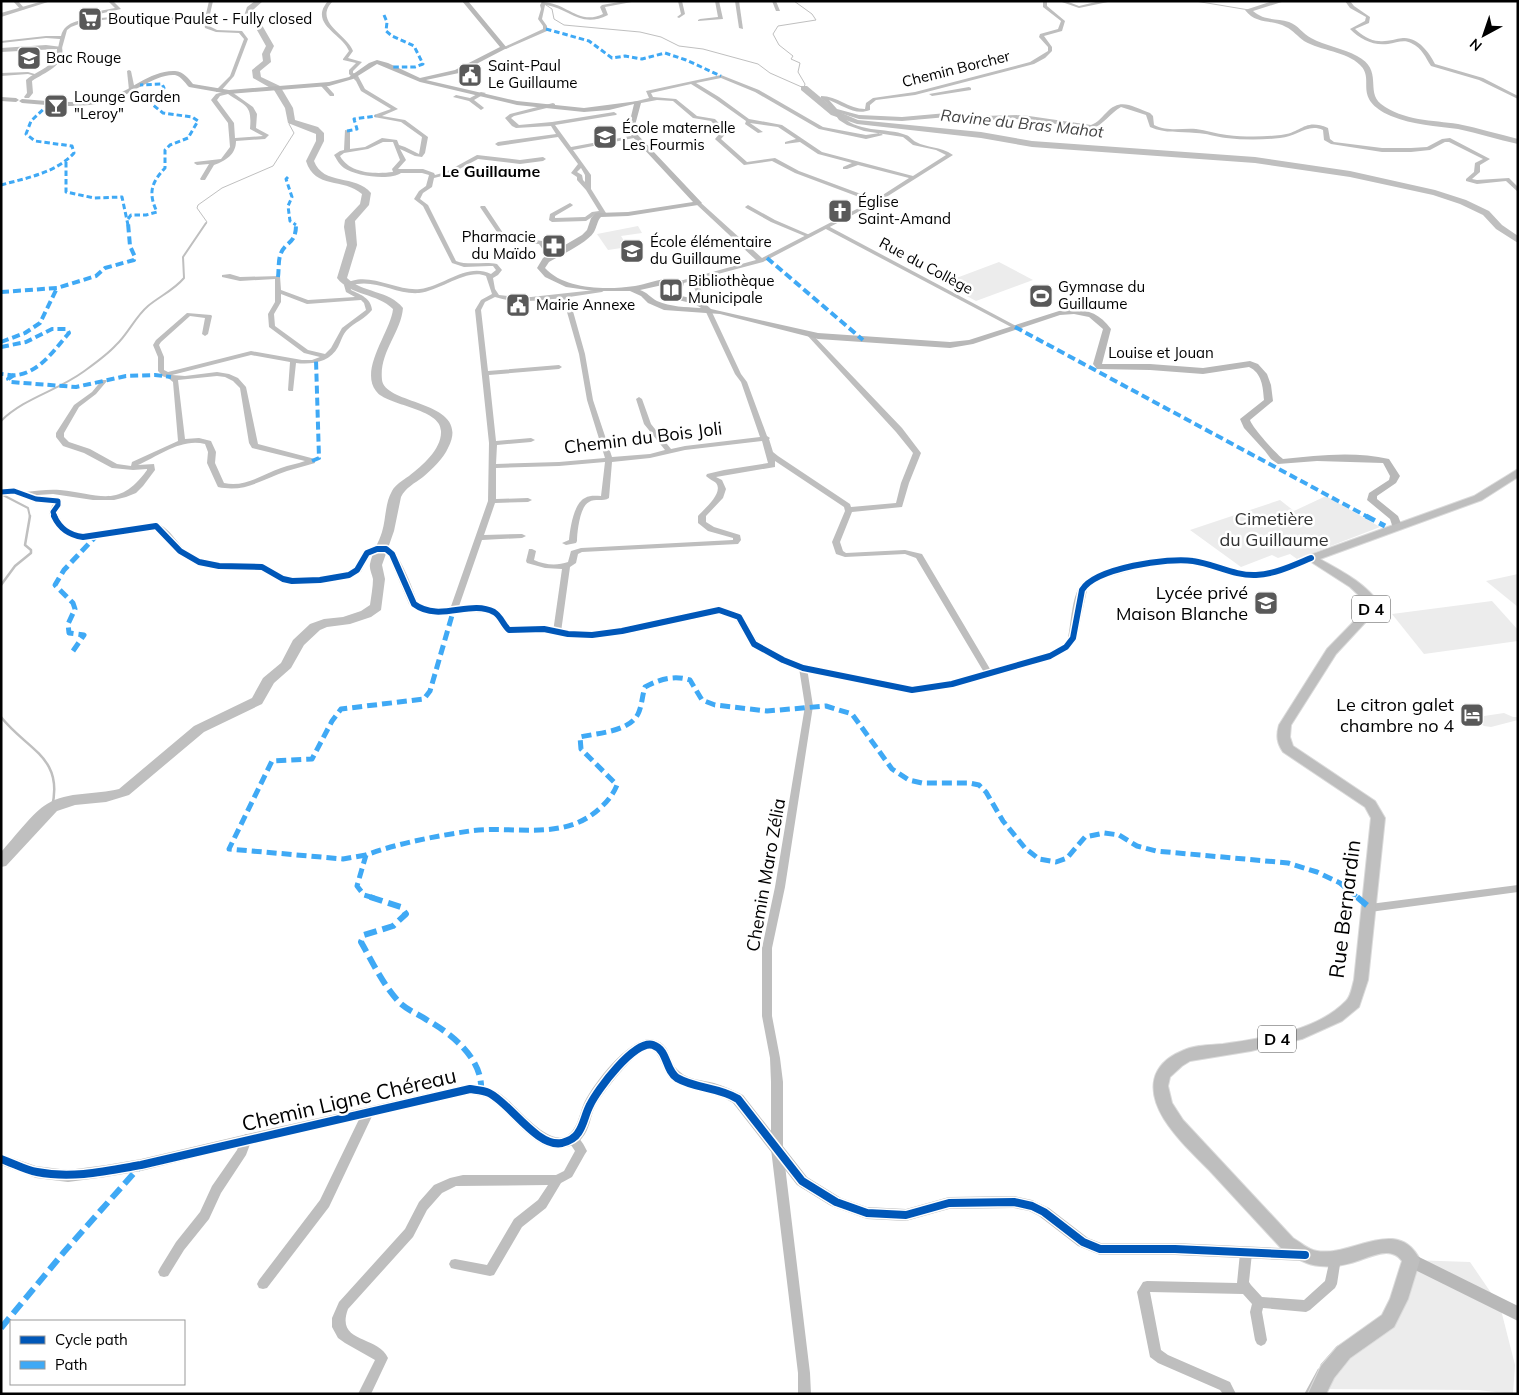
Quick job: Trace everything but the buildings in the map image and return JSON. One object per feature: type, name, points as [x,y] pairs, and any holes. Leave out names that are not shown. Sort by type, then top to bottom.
[{"type":"main road","points":[[419,80],[457,72],[504,48],[465,1]]},
{"type":"main road","points":[[4,99],[100,102],[117,98],[151,78],[173,73],[182,75],[191,86],[229,92],[323,85],[354,76],[368,65],[377,62],[393,67],[419,80],[482,93],[517,103],[553,105],[581,110],[609,108],[636,102],[638,103],[631,129],[636,137],[698,203]]},
{"type":"main road","points":[[680,282],[646,285],[631,289],[602,290],[564,283],[546,275],[541,268],[542,264],[551,257],[585,237],[591,231],[595,218],[603,213],[628,214],[698,203]]},
{"type":"main road","name":"Louise et Jouan","points":[[680,282],[677,297],[698,302],[708,310]]},
{"type":"main road","name":"Louise et Jouan","points":[[631,289],[644,294],[651,301],[666,308],[708,310],[809,334],[910,343],[950,345],[970,342],[1059,313],[1071,311],[1092,314],[1107,329],[1097,364],[1103,368],[1150,367],[1203,371],[1250,364],[1256,365],[1261,371],[1268,391],[1269,401],[1245,419],[1247,426],[1274,457],[1281,462],[1317,458],[1377,459],[1386,461],[1395,476],[1393,481],[1372,498],[1388,521]]},
{"type":"main road","points":[[1311,558],[1388,521],[1412,522],[1478,498],[1518,472]]},
{"type":"main road","name":"Rue Bernardin","points":[[1311,558],[1351,583],[1371,598],[1373,603],[1370,611],[1331,652],[1317,673],[1286,725],[1283,742],[1288,750],[1370,804],[1376,812],[1379,823],[1361,980],[1353,1004],[1327,1023],[1294,1036],[1187,1056],[1171,1064],[1162,1076],[1161,1093],[1169,1112],[1184,1132],[1287,1243],[1305,1255],[1321,1259],[1350,1256],[1385,1245],[1397,1245],[1407,1252],[1411,1260]]},
{"type":"main road","points":[[1317,1394],[1322,1382],[1341,1355],[1386,1322],[1394,1312],[1411,1260],[1518,1314]]},
{"type":"street","points":[[15,1],[23,9]]},
{"type":"street","points":[[1,15],[49,1]]},
{"type":"street","points":[[100,19],[96,13],[118,9],[110,1]]},
{"type":"street","points":[[211,1],[206,23],[210,30],[235,31],[244,35],[246,39],[232,76],[218,91]]},
{"type":"street","points":[[331,1],[324,9],[329,28],[350,45],[351,51],[345,59],[360,62],[350,71],[351,74],[358,80],[363,90],[395,110],[376,116],[403,121],[426,137],[420,156],[412,154],[407,148],[397,147]]},
{"type":"street","points":[[504,48],[545,30],[545,26],[540,19],[543,9],[542,5],[544,4],[553,5],[578,17],[595,18],[606,14],[602,9],[604,6],[635,1]]},
{"type":"street","points":[[679,17],[683,14],[680,1]]},
{"type":"street","points":[[700,20],[722,20],[717,1]]},
{"type":"street","points":[[737,1],[741,28]]},
{"type":"street","points":[[774,1],[778,10]]},
{"type":"street","name":"Chemin Borcher","points":[[839,115],[823,97],[838,100],[846,108],[862,111],[867,110],[870,102],[883,98],[960,83],[984,74],[1032,63],[1043,57],[1050,51],[1050,47],[1041,37],[1060,30],[1063,21],[1045,6],[1045,1]]},
{"type":"street","points":[[1061,1],[1079,7],[1108,1],[1144,1]]},
{"type":"street","points":[[1347,1],[1352,7],[1368,17],[1367,22],[1352,29],[1370,42],[1383,44],[1402,40],[1411,41],[1429,55],[1433,65],[1481,79],[1518,98]]},
{"type":"street","points":[[24,99],[29,80],[56,64],[60,57],[62,38],[69,26],[83,21],[100,19],[114,18],[132,23],[207,15]]},
{"type":"street","points":[[1,42],[46,37],[62,38]]},
{"type":"street","points":[[1,50],[60,48]]},
{"type":"street","points":[[129,71],[132,90]]},
{"type":"street","points":[[1,75],[28,73],[36,76]]},
{"type":"street","points":[[652,99],[648,92],[721,76],[756,90],[821,128],[866,137],[890,136],[947,152],[950,155],[877,200],[761,261],[680,282]]},
{"type":"street","points":[[691,82],[750,121],[774,124],[827,156],[914,178]]},
{"type":"street","points":[[323,85],[332,95]]},
{"type":"street","points":[[883,98],[898,98],[969,89]]},
{"type":"street","points":[[203,179],[212,164],[222,161],[233,147],[231,123],[214,100],[218,95],[229,92],[251,108],[254,114],[253,129],[266,135],[260,138],[233,140]]},
{"type":"street","points":[[471,100],[482,93]]},
{"type":"street","points":[[456,97],[471,100],[481,108]]},
{"type":"street","points":[[636,102],[652,99],[674,100],[698,118],[713,120],[724,132],[718,139],[742,162],[750,164],[773,159],[797,172],[877,200]]},
{"type":"street","points":[[553,105],[514,114],[508,118],[514,126],[518,127],[552,124],[614,114]]},
{"type":"street","points":[[839,115],[902,119],[947,115],[982,118],[1022,116],[1091,127],[1098,126],[1113,109],[1121,105],[1148,114],[1152,126],[1164,132],[1198,132],[1231,137],[1258,138],[1287,136],[1298,129],[1315,125],[1326,130],[1327,140],[1334,143],[1394,150],[1428,149],[1444,140],[1450,140],[1487,159],[1477,164],[1477,172],[1468,180],[1476,182],[1507,179],[1518,190]]},
{"type":"street","points":[[580,119],[577,114],[581,110]]},
{"type":"street","points":[[839,115],[864,130],[904,136],[921,146]]},
{"type":"street","points":[[750,121],[747,123],[760,132]]},
{"type":"street","points":[[552,124],[588,175],[588,189]]},
{"type":"street","points":[[347,131],[347,152]]},
{"type":"street","points":[[498,144],[560,135]]},
{"type":"street","points":[[570,149],[636,137]]},
{"type":"street","points":[[398,173],[395,169],[403,160],[403,157],[395,141],[388,140],[337,155],[339,161],[344,166],[374,176],[423,171],[432,174],[432,177]]},
{"type":"street","points":[[787,143],[800,140]]},
{"type":"street","points":[[432,177],[448,173],[477,157],[520,162],[543,159]]},
{"type":"street","points":[[197,163],[218,162]]},
{"type":"street","points":[[845,168],[857,163]]},
{"type":"street","points":[[581,164],[574,173],[580,176],[582,183],[603,213]]},
{"type":"street","points":[[432,177],[429,187],[421,192],[417,199],[425,205],[454,262],[464,265],[495,265],[499,270],[490,277]]},
{"type":"street","points":[[698,203],[761,261]]},
{"type":"street","points":[[570,205],[552,215],[552,220],[586,219],[594,213],[603,213]]},
{"type":"street","points":[[483,207],[502,237],[511,240],[541,242],[551,257]]},
{"type":"street","points":[[748,207],[809,236]]},
{"type":"street","name":"Rue du Collège","points":[[826,227],[1014,327]]},
{"type":"street","points":[[168,375],[250,353],[293,361],[316,360],[326,356],[332,351],[345,328],[369,310],[368,304],[363,298],[348,291],[346,287],[348,284],[357,282],[419,292],[472,273],[485,272],[490,277],[495,295]]},
{"type":"street","points":[[224,276],[240,279],[278,277],[278,302],[271,314],[272,327],[306,352],[326,356]]},
{"type":"street","points":[[693,279],[702,298]]},
{"type":"street","points":[[453,612],[492,501],[493,443],[478,310],[483,301],[495,295],[504,298],[566,296],[602,290]]},
{"type":"street","points":[[279,291],[307,302],[363,298]]},
{"type":"street","points":[[566,296],[582,354],[590,400],[609,458],[605,498],[588,499],[583,503],[574,527],[573,541],[566,543]]},
{"type":"street","points":[[532,551],[530,561],[532,563],[566,566],[572,563],[574,553],[582,550],[734,542],[737,537],[711,529],[702,523],[702,516],[720,496],[722,490],[719,482],[710,476],[772,465],[766,438],[744,382],[738,374],[708,310]]},
{"type":"street","points":[[182,442],[176,381],[161,371],[161,357],[156,345],[158,341],[189,314],[208,316],[205,334]]},
{"type":"street","points":[[809,334],[899,430],[917,453],[905,483],[899,506],[848,510]]},
{"type":"street","points":[[290,390],[293,361]]},
{"type":"street","points":[[485,373],[559,367]]},
{"type":"street","points":[[133,468],[135,464],[182,442],[197,440],[208,443],[212,452],[211,463],[221,485],[230,488],[244,486],[283,470],[312,461],[256,446],[252,443],[243,386],[239,380],[222,373],[198,378],[168,375]]},
{"type":"street","points":[[25,494],[50,492],[96,499],[113,497],[135,489],[151,470],[151,466],[148,465],[133,468],[115,466],[87,451],[66,444],[60,437],[60,433],[76,406],[94,392],[104,381]]},
{"type":"street","points":[[639,399],[648,424],[670,452]]},
{"type":"street","name":"Chemin du Bois Joli","points":[[494,466],[559,464],[609,458],[650,456],[685,448],[766,438]]},
{"type":"street","points":[[493,443],[531,440]]},
{"type":"street","points":[[770,453],[847,506],[848,510],[836,542],[838,552],[845,555],[906,552],[919,556],[989,674]]},
{"type":"street","points":[[1,492],[12,489],[33,498],[54,499],[58,502],[54,516],[64,531],[71,535],[83,537],[156,526],[162,529],[179,549],[199,561],[225,567],[262,567],[269,569],[275,576],[286,580],[340,577],[355,572],[360,567],[367,552],[386,549],[392,554],[416,607],[425,610],[453,612],[485,609],[499,615],[509,630],[544,629],[583,635],[622,631],[719,610],[739,617],[754,644],[761,650],[803,668],[912,690],[952,684],[989,674],[1050,656],[1068,646],[1073,638],[1080,596],[1085,585],[1095,578],[1179,559],[1199,562],[1238,573],[1258,575],[1277,572],[1311,558]]},
{"type":"street","points":[[492,501],[528,500]]},
{"type":"street","points":[[480,538],[522,536]]},
{"type":"street","points":[[556,632],[566,566]]},
{"type":"street","name":"Chemin Maro Zélia","points":[[803,668],[809,706],[780,887],[767,948],[767,1016],[775,1058],[777,1149],[805,1389]]},
{"type":"street","points":[[1370,908],[1518,888]]},
{"type":"street","points":[[364,1394],[382,1358],[350,1340],[340,1331],[337,1325],[338,1316],[343,1306],[410,1233],[430,1196],[446,1184],[463,1180],[557,1180],[568,1174],[581,1150],[573,1139],[581,1129],[590,1105],[612,1076],[644,1044],[652,1044],[660,1048],[667,1067],[678,1078],[726,1091],[738,1099],[802,1181],[836,1202],[868,1213],[906,1215],[949,1203],[1014,1202],[1032,1206],[1044,1212],[1083,1242],[1100,1249],[1175,1249],[1305,1255]]},
{"type":"street","name":"Chemin Ligne Chéreau","points":[[1,1160],[36,1172],[68,1176],[140,1165],[470,1089],[481,1090],[499,1099],[521,1121],[545,1138],[559,1143],[573,1139]]},
{"type":"street","points":[[263,1284],[325,1203],[368,1112]]},
{"type":"street","points":[[164,1272],[180,1246],[205,1215],[216,1190],[242,1152],[246,1140]]},
{"type":"street","points":[[455,1264],[490,1270],[518,1222],[542,1204],[557,1180]]},
{"type":"street","points":[[1246,1253],[1243,1282],[1246,1290],[1259,1302],[1306,1306],[1331,1284],[1334,1258]]},
{"type":"street","points":[[1230,1394],[1225,1386],[1163,1359],[1155,1353],[1143,1292],[1148,1286],[1246,1290]]},
{"type":"street","points":[[1259,1302],[1256,1312],[1261,1340]]},
{"type":"green space","points":[[638,226],[642,233],[621,236],[628,247],[608,250],[597,234]]},
{"type":"green space","points":[[999,262],[1033,280],[976,301],[943,283]]},
{"type":"green space","name":"Cimetière du Guillaume","points":[[1326,496],[1380,527],[1297,559],[1290,554],[1278,558],[1272,555],[1241,567],[1190,530],[1280,500],[1294,511]]},
{"type":"green space","points":[[1518,574],[1518,607],[1486,581]]},
{"type":"green space","points":[[1492,601],[1518,630],[1518,641],[1424,654],[1392,614]]},
{"type":"green space","points":[[1504,713],[1518,717],[1518,720],[1491,727],[1484,726],[1478,721],[1484,716]]},
{"type":"green space","points":[[1411,1260],[1470,1262],[1500,1306],[1515,1365],[1513,1394],[1477,1390],[1319,1389],[1322,1382],[1387,1322]]},
{"type":"waterway","points":[[1,862],[52,807],[74,800],[106,797],[124,792],[199,729],[257,701],[268,681],[286,665],[298,643],[315,627],[324,623],[345,621],[366,614],[376,607],[379,579],[376,565],[388,531],[395,497],[398,490],[419,474],[443,448],[447,431],[444,422],[421,406],[388,396],[380,390],[377,380],[379,356],[397,318],[398,308],[386,299],[353,287],[342,278],[352,245],[349,227],[350,220],[364,205],[367,193],[357,185],[329,179],[317,174],[310,161],[320,141],[320,133],[315,129],[291,121],[289,108],[277,88],[257,78],[256,70],[267,62],[266,54],[270,46],[256,22],[248,16],[250,9],[260,1]]},
{"type":"waterway","name":"Ravine du Bras Mahot","points":[[540,1],[552,9],[554,19],[564,25],[640,32],[661,37],[679,46],[703,49],[758,64],[770,73],[804,88],[805,84],[798,72],[800,63],[791,59],[793,56],[779,45],[773,34],[778,26],[816,20],[812,14],[794,1]]},
{"type":"waterway","points":[[1195,1],[1249,10]]},
{"type":"waterway","points":[[1282,1],[1249,10],[1256,17],[1287,24],[1308,40],[1354,57],[1363,63],[1370,77],[1372,98],[1378,105],[1389,112],[1423,123],[1459,127],[1518,142]]},
{"type":"waterway","name":"Ravine du Bras Mahot","points":[[804,88],[834,113],[857,122],[981,135],[1032,144],[1255,160],[1350,174],[1435,193],[1463,202],[1486,213],[1499,227],[1518,240]]},
{"type":"waterway","points":[[205,225],[207,222],[197,208],[198,205],[222,188],[273,166],[294,133],[289,124],[291,121]]},
{"type":"waterway","points":[[1,421],[30,400],[73,379],[112,349],[143,310],[184,278],[183,257],[206,223]]},
{"type":"waterway","points":[[1,494],[28,508],[30,517]]},
{"type":"waterway","points":[[1,585],[15,566],[31,553],[31,550],[25,545],[30,517]]},
{"type":"waterway","points":[[1,717],[48,765],[53,776],[52,807]]},
{"type":"waterway","points":[[1322,1365],[1338,1347]]},
{"type":"waterway","points":[[1306,1394],[1319,1370]]},
{"type":"marked path","points":[[384,15],[387,22],[386,31],[392,36],[414,46],[423,64],[415,67],[393,67]]},
{"type":"marked path","points":[[546,29],[589,41],[612,58],[625,56],[642,59],[665,53],[686,60],[721,76]]},
{"type":"marked path","points":[[128,219],[131,215],[146,215],[157,212],[152,199],[151,189],[155,179],[165,168],[165,150],[170,145],[188,138],[198,121],[192,117],[163,113],[153,105],[153,100],[164,88],[162,84],[140,85]]},
{"type":"marked path","points":[[1,185],[52,169],[69,159],[74,153],[72,146],[67,144],[35,141],[26,134],[31,121],[50,103]]},
{"type":"marked path","points":[[347,131],[357,129],[354,119],[376,116]]},
{"type":"marked path","points":[[1,292],[57,288],[96,276],[105,268],[134,260],[135,257],[130,246],[128,219],[122,197],[94,198],[66,192],[66,162]]},
{"type":"marked path","points":[[278,277],[281,252],[292,240],[296,229],[296,225],[290,221],[289,215],[288,206],[292,197],[286,179],[288,177]]},
{"type":"marked path","points":[[767,258],[863,340]]},
{"type":"marked path","points":[[1,342],[25,333],[40,323],[57,288]]},
{"type":"marked path","points":[[1015,327],[1385,526]]},
{"type":"marked path","points":[[1,347],[23,343],[52,329],[67,329],[69,333],[52,353],[33,369],[17,375],[1,374]]},
{"type":"marked path","points":[[312,461],[319,458],[316,360]]},
{"type":"marked path","points":[[14,375],[8,379],[11,382],[76,387],[126,376],[155,375],[171,377]]},
{"type":"marked path","points":[[73,651],[84,635],[69,633],[68,624],[75,609],[73,603],[55,585],[64,570],[97,535]]},
{"type":"marked path","points":[[366,855],[343,859],[229,849],[272,761],[312,759],[332,721],[341,709],[424,699],[430,691],[453,612]]},
{"type":"marked path","points":[[481,1090],[482,1080],[473,1059],[446,1033],[428,1020],[409,1011],[393,995],[361,942],[364,935],[393,926],[406,914],[401,907],[364,895],[357,886],[366,855],[383,849],[470,831],[551,830],[581,821],[606,803],[614,793],[617,785],[581,749],[580,737],[612,730],[629,723],[638,714],[645,687],[667,678],[678,677],[690,680],[702,700],[715,705],[767,711],[826,706],[852,714],[892,769],[909,780],[922,783],[969,783],[979,785],[986,792],[1003,821],[1025,848],[1039,859],[1056,862],[1067,858],[1085,837],[1104,833],[1119,835],[1137,846],[1156,851],[1288,863],[1317,872],[1340,883],[1370,908]]},
{"type":"marked path","points":[[1,1328],[64,1252],[141,1165]]},
{"type":"cycle path","points":[[1,492],[10,490],[36,499],[58,501],[58,505],[53,512],[57,522],[64,530],[73,535],[83,537],[156,526],[163,531],[180,551],[199,562],[230,567],[262,567],[269,569],[283,579],[292,581],[320,580],[349,575],[357,570],[367,553],[377,549],[386,549],[392,554],[414,604],[421,609],[430,612],[483,609],[497,614],[509,630],[544,629],[568,634],[592,635],[622,631],[719,610],[739,617],[754,644],[783,660],[803,668],[912,690],[952,684],[1050,656],[1063,649],[1073,638],[1082,590],[1085,585],[1095,578],[1140,565],[1175,560],[1205,563],[1237,573],[1257,575],[1275,572],[1311,558]]},
{"type":"cycle path","points":[[1,1159],[36,1172],[68,1176],[106,1171],[141,1165],[470,1089],[489,1093],[505,1104],[540,1136],[549,1141],[561,1143],[573,1139],[577,1135],[582,1127],[590,1104],[630,1054],[637,1048],[650,1044],[659,1048],[670,1070],[678,1078],[693,1084],[724,1091],[738,1099],[802,1181],[836,1202],[867,1213],[906,1215],[949,1203],[1014,1202],[1032,1206],[1044,1212],[1083,1242],[1100,1249],[1175,1249],[1305,1255]]},
{"type":"place","name":"Boutique Paulet - Fully closed","points":[[90,19]]},
{"type":"place","name":"Bac Rouge","points":[[29,58]]},
{"type":"place","name":"Saint-Paul Le Guillaume","points":[[470,75]]},
{"type":"place","name":"Lounge Garden \"Leroy\"","points":[[56,106]]},
{"type":"place","name":"École maternelle Les Fourmis","points":[[605,137]]},
{"type":"place","name":"Église Saint-Amand","points":[[840,211]]},
{"type":"place","name":"Pharmacie du Maïdo","points":[[554,246]]},
{"type":"place","name":"École élémentaire du Guillaume","points":[[632,251]]},
{"type":"place","name":"Bibliothèque Municipale","points":[[671,290]]},
{"type":"place","name":"Gymnase du Guillaume","points":[[1041,296]]},
{"type":"place","name":"Mairie Annexe","points":[[518,305]]},
{"type":"place","name":"Lycée privé Maison Blanche","points":[[1266,603]]},
{"type":"place","name":"Le citron galet chambre no 4","points":[[1472,715]]},
{"type":"district","name":"Le Guillaume","points":[[491,171]]}]
